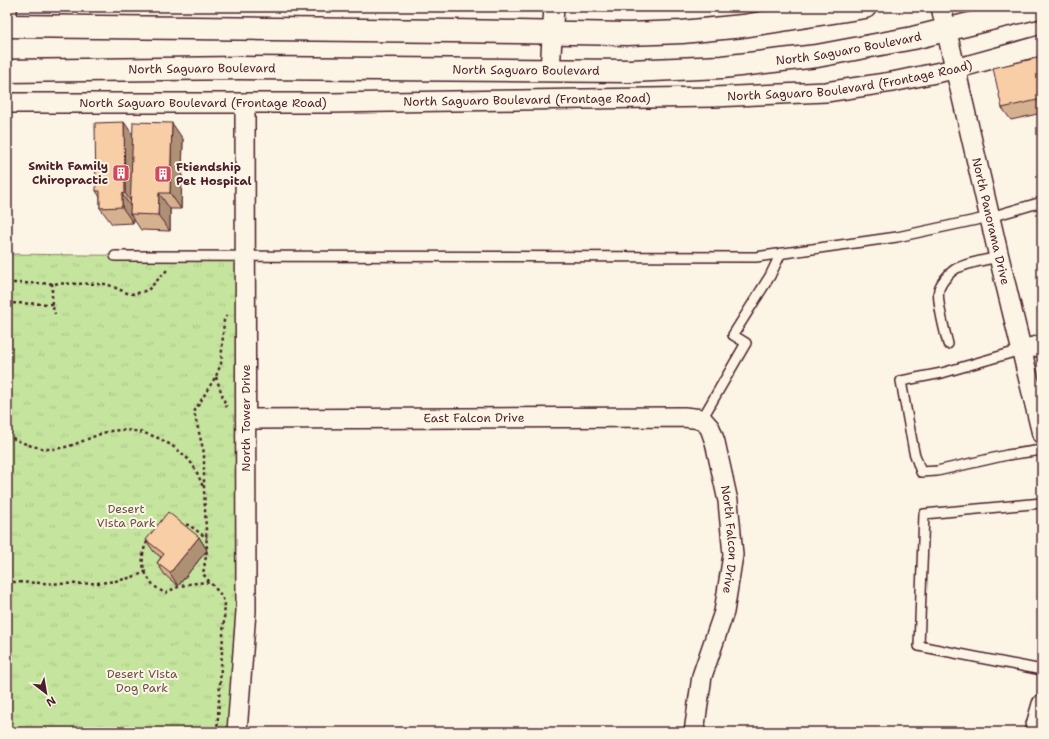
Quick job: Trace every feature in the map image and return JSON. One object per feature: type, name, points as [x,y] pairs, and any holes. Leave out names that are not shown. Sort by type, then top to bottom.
[{"type":"main road","points":[[7,26],[628,34],[682,32],[743,26],[842,12],[865,7]]},
{"type":"main road","name":"North Saguaro Boulevard","points":[[7,71],[240,68],[629,71],[722,67],[817,56],[913,38],[1039,7]]},
{"type":"street","points":[[7,7],[7,26]]},
{"type":"street","points":[[550,70],[554,7]]},
{"type":"street","name":"North Panorama Drive","points":[[941,7],[1042,434]]},
{"type":"street","name":"North Saguaro Boulevard (Frontage Road)","points":[[7,103],[337,103],[714,97],[818,92],[892,82],[955,68],[1042,45]]},
{"type":"street","name":"North Tower Drive","points":[[237,732],[246,612],[245,103]]},
{"type":"street","points":[[1021,350],[1042,345]]},
{"type":"street","name":"East Falcon Drive","points":[[246,419],[684,417],[702,420]]},
{"type":"street","name":"North Falcon Drive","points":[[694,732],[702,676],[724,612],[733,555],[728,501],[718,455],[710,428],[702,420]]},
{"type":"street","points":[[1034,732],[1042,704]]},
{"type":"lane","points":[[115,256],[756,257],[897,237],[990,217],[1042,202]]},
{"type":"lane","points":[[702,420],[746,343],[732,335],[770,276],[780,253]]},
{"type":"lane","points":[[948,344],[939,301],[939,289],[952,272],[958,267],[999,257]]},
{"type":"lane","points":[[1021,350],[942,373],[901,381],[914,452],[921,472],[1007,455],[1042,450]]},
{"type":"lane","points":[[1042,503],[924,514],[919,646],[1042,670]]},
{"type":"path","points":[[7,283],[107,284],[134,294],[148,290],[168,268]]},
{"type":"path","points":[[52,283],[52,304],[55,314]]},
{"type":"path","points":[[7,303],[52,304]]},
{"type":"path","points":[[217,732],[225,603],[221,595],[203,574],[208,550],[204,490],[204,453],[194,412],[216,376],[221,364],[224,320],[227,315]]},
{"type":"path","points":[[216,376],[226,406],[229,408]]},
{"type":"path","points":[[7,435],[26,445],[51,449],[78,444],[104,433],[123,430],[146,433],[164,440],[188,458],[197,472],[204,490]]},
{"type":"path","points":[[176,523],[189,525],[207,538]]},
{"type":"path","points":[[152,536],[147,541],[142,562],[151,583],[160,591],[166,593],[172,589],[180,588],[188,584],[203,582],[211,583]]},
{"type":"path","points":[[7,582],[88,583],[121,580],[145,572]]},
{"type":"green space","name":"Desert Vista Park","points":[[7,254],[245,257],[237,732],[7,732]]},
{"type":"building","points":[[1037,58],[1042,78],[1042,99],[1002,108],[993,68]]},
{"type":"building","points":[[124,122],[125,193],[122,194],[122,207],[100,208],[100,191],[96,191],[95,123]]},
{"type":"building","points":[[133,122],[172,123],[170,193],[159,193],[158,215],[130,214]]},
{"type":"building","points":[[168,512],[199,537],[170,573],[157,563],[164,554],[146,540]]},
{"type":"place","name":"Smith Family Chiropractic","points":[[121,173]]},
{"type":"place","name":"Ftiendship Pet Hospital","points":[[163,174]]},
{"type":"park label","name":"Desert Vista Dog Park","points":[[142,681]]}]
